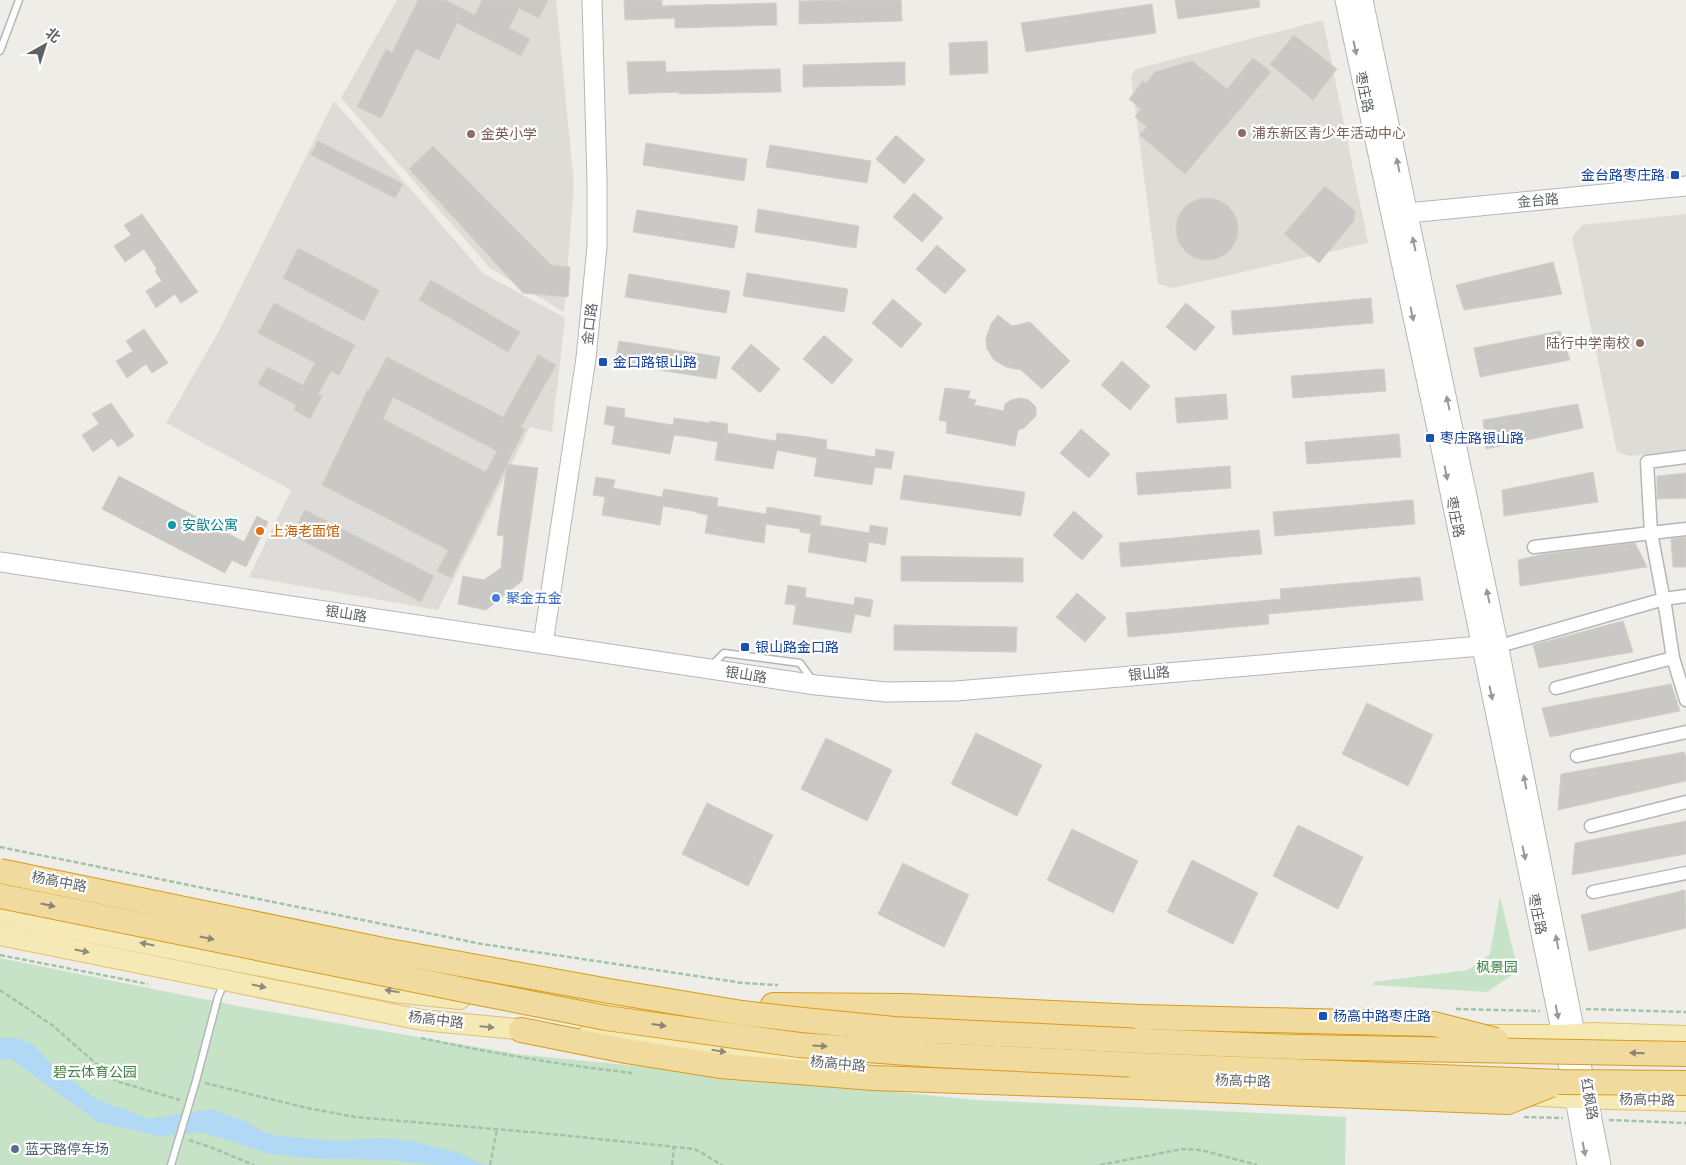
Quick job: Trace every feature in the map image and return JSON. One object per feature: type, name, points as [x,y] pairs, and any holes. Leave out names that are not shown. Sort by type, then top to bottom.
[{"type":"highway","name":"杨高中路","points":[[0,870],[383,950],[610,991],[742,1013],[786,1018],[894,1029],[1143,1041],[1298,1047],[1686,1054]]},
{"type":"highway","name":"杨高中路","points":[[0,896],[479,994],[606,1018],[799,1044],[935,1055],[1575,1093],[1686,1083]]},
{"type":"highway","points":[[777,995],[905,1006],[1139,1017],[1434,1024],[1534,1050]]},
{"type":"highway","points":[[521,1030],[626,1052],[720,1066],[873,1078],[1508,1102],[1575,1093]]},
{"type":"main road","points":[[0,861],[392,940],[718,999]]},
{"type":"main road","name":"杨高中路","points":[[0,915],[394,992],[498,1003],[624,1007],[777,995],[848,1016],[1322,1036],[1569,1034],[1686,1036]]},
{"type":"main road","name":"杨高中路","points":[[0,935],[422,1020],[521,1030],[637,1038],[757,1056],[869,1067],[1575,1093],[1686,1101]]},
{"type":"street","name":"金口路","points":[[542,644],[586,358],[596,256],[597,181],[592,0]]},
{"type":"street","name":"枣庄路","points":[[1345,0],[1399,214],[1496,644],[1569,1034]]},
{"type":"street","name":"枣庄路","points":[[1363,0],[1399,214]]},
{"type":"street","name":"金台路","points":[[1399,214],[1686,186]]},
{"type":"street","points":[[1686,457],[1647,462],[1651,533],[1664,599],[1672,658],[1686,700]]},
{"type":"street","points":[[1534,547],[1686,529]]},
{"type":"street","name":"银山路","points":[[0,562],[816,685],[886,692],[956,691],[1496,644]]},
{"type":"street","points":[[1496,644],[1664,599],[1686,596]]},
{"type":"street","points":[[1556,688],[1672,658],[1686,657]]},
{"type":"street","points":[[1577,756],[1686,732]]},
{"type":"street","points":[[1591,826],[1686,802]]},
{"type":"street","points":[[1593,892],[1686,873]]},
{"type":"street","name":"红枫路","points":[[1569,1034],[1575,1093],[1587,1165]]},
{"type":"street","name":"红枫路","points":[[1575,1093],[1601,1165]]},
{"type":"lane","points":[[0,51],[19,0]]},
{"type":"lane","points":[[171,1165],[218,997],[226,980]]},
{"type":"path","points":[[0,847],[482,944],[743,983],[777,995]]},
{"type":"path","points":[[0,990],[52,1025],[116,1081],[189,1103]]},
{"type":"path","points":[[1452,1009],[1686,1012]]},
{"type":"path","points":[[196,1081],[308,1108],[355,1116],[695,1149],[722,1165]]},
{"type":"path","points":[[1607,1120],[1686,1123]]},
{"type":"path","points":[[490,1164],[497,1129]]},
{"type":"path","points":[[178,1137],[210,1147],[254,1165]]},
{"type":"path","points":[[672,1165],[674,1147]]},
{"type":"path","points":[[1100,1165],[1182,1149],[1201,1150],[1257,1165]]},
{"type":"shaded area","name":"金英小学","points":[[397,0],[556,0],[574,184],[564,312],[490,268],[341,98]]},
{"type":"shaded area","name":"浦东新区青少年活动中心","points":[[1323,20],[1368,243],[1173,288],[1158,284],[1131,76],[1136,69]]},
{"type":"shaded area","points":[[334,101],[484,274],[565,318],[552,432],[530,427],[438,610],[249,577],[291,490],[166,423],[220,329]]},
{"type":"shaded area","name":"陆行中学南校","points":[[1686,214],[1686,450],[1629,456],[1617,452],[1572,237],[1582,225]]},
{"type":"green space","name":"枫景园","points":[[1500,896],[1518,971],[1487,992],[1373,985],[1374,982],[1468,970],[1490,954]]},
{"type":"green space","name":"碧云体育公园","points":[[0,958],[243,1007],[517,1054],[976,1100],[1346,1117],[1345,1165],[0,1165]]},
{"type":"water","points":[[0,1038],[17,1038],[32,1044],[57,1069],[96,1099],[149,1119],[212,1109],[249,1123],[263,1132],[279,1136],[336,1141],[381,1138],[413,1141],[459,1153],[479,1163],[488,1165],[439,1165],[389,1160],[306,1158],[266,1153],[199,1132],[159,1136],[98,1122],[11,1059],[0,1061]]},
{"type":"building","points":[[418,0],[445,0],[475,15],[482,0],[548,0],[539,18],[519,8],[509,28],[530,39],[521,56],[457,23],[439,60],[416,49],[381,118],[357,107],[386,49],[392,53]]},
{"type":"building","points":[[624,0],[662,0],[662,6],[776,3],[777,25],[675,28],[675,18],[625,20]]},
{"type":"building","points":[[901,0],[902,21],[799,24],[799,1]]},
{"type":"building","points":[[1175,0],[1259,0],[1260,7],[1178,19]]},
{"type":"building","points":[[1152,4],[1156,33],[1026,52],[1021,23]]},
{"type":"building","points":[[1294,35],[1337,69],[1313,100],[1270,64]]},
{"type":"building","points":[[987,41],[988,73],[950,75],[949,43]]},
{"type":"building","points":[[1253,58],[1271,72],[1185,174],[1140,135],[1147,127],[1135,117],[1141,109],[1129,99],[1143,81],[1146,83],[1155,72],[1192,61],[1227,89]]},
{"type":"building","points":[[665,61],[666,72],[780,69],[781,92],[629,94],[627,62]]},
{"type":"building","points":[[905,62],[905,85],[803,87],[803,65]]},
{"type":"building","points":[[896,135],[925,160],[904,184],[876,159]]},
{"type":"building","points":[[318,141],[403,184],[395,198],[311,155]]},
{"type":"building","points":[[646,143],[747,159],[744,181],[643,165]]},
{"type":"building","points":[[770,145],[871,161],[867,183],[766,167]]},
{"type":"building","points":[[433,146],[551,265],[570,267],[568,297],[523,293],[409,169]]},
{"type":"building","points":[[1325,186],[1355,211],[1354,221],[1319,263],[1284,234]]},
{"type":"building","points":[[914,193],[943,218],[922,242],[893,217]]},
{"type":"building","points":[[1207,198],[1224,203],[1229,207],[1233,212],[1238,229],[1233,246],[1229,251],[1224,255],[1207,260],[1190,255],[1185,251],[1181,246],[1176,229],[1181,212],[1185,207],[1190,203]]},
{"type":"building","points":[[758,209],[859,226],[856,248],[755,232]]},
{"type":"building","points":[[637,210],[738,226],[734,248],[633,232]]},
{"type":"building","points":[[142,214],[198,292],[181,303],[175,294],[156,308],[146,291],[162,281],[155,271],[157,269],[144,249],[125,262],[114,246],[131,235],[124,225]]},
{"type":"building","points":[[937,245],[966,270],[945,294],[916,269]]},
{"type":"building","points":[[298,248],[379,290],[364,321],[283,278]]},
{"type":"building","points":[[1553,262],[1562,294],[1464,310],[1456,285]]},
{"type":"building","points":[[747,273],[848,289],[844,312],[743,296]]},
{"type":"building","points":[[629,274],[730,291],[726,313],[625,297]]},
{"type":"building","points":[[431,280],[520,332],[508,352],[419,300]]},
{"type":"building","points":[[1371,298],[1373,323],[1233,335],[1231,311]]},
{"type":"building","points":[[893,299],[922,324],[901,348],[872,323]]},
{"type":"building","points":[[274,303],[355,345],[339,375],[331,371],[318,394],[322,396],[310,419],[294,410],[296,405],[258,384],[267,367],[303,385],[315,363],[258,333]]},
{"type":"building","points":[[1186,303],[1215,327],[1195,351],[1166,327]]},
{"type":"building","points":[[998,315],[1012,326],[1030,322],[1070,361],[1042,389],[1021,370],[1006,367],[994,360],[987,349],[986,338],[991,324]]},
{"type":"building","points":[[144,329],[168,363],[152,373],[146,364],[127,378],[116,361],[133,351],[126,341]]},
{"type":"building","points":[[1560,331],[1570,360],[1480,377],[1474,348]]},
{"type":"building","points":[[824,335],[853,360],[832,384],[803,359]]},
{"type":"building","points":[[619,341],[720,357],[716,379],[615,363]]},
{"type":"building","points":[[751,344],[780,369],[760,393],[731,368]]},
{"type":"building","points":[[538,355],[556,365],[521,427],[525,429],[507,464],[538,468],[522,581],[486,610],[458,604],[463,576],[484,580],[501,568],[504,536],[497,535],[507,465],[451,578],[437,571],[448,550],[322,485],[368,389],[387,357],[503,417]],"holes":[[[393,397],[497,451],[486,472],[383,419]]]},
{"type":"building","points":[[1122,361],[1150,386],[1130,410],[1101,385]]},
{"type":"building","points":[[1384,369],[1386,391],[1293,398],[1291,376]]},
{"type":"building","points":[[945,388],[970,391],[968,398],[976,400],[974,405],[1004,411],[1005,404],[1011,400],[1020,398],[1029,400],[1036,407],[1036,416],[1024,428],[1018,430],[1015,446],[946,433],[947,422],[939,420]]},
{"type":"building","points":[[1226,394],[1228,419],[1177,423],[1175,398]]},
{"type":"building","points":[[111,403],[134,436],[118,447],[112,438],[93,452],[82,435],[99,424],[92,414]]},
{"type":"building","points":[[1578,404],[1583,428],[1486,449],[1483,420]]},
{"type":"building","points":[[607,406],[625,409],[624,417],[673,425],[674,418],[710,423],[710,421],[728,424],[727,433],[776,441],[777,433],[809,437],[827,440],[826,449],[875,457],[876,449],[894,452],[891,469],[875,467],[872,485],[814,476],[817,458],[777,450],[773,469],[715,460],[718,442],[689,437],[674,435],[670,454],[612,444],[615,426],[604,424]]},
{"type":"building","points":[[1081,429],[1110,454],[1089,478],[1060,453]]},
{"type":"building","points":[[1399,434],[1401,457],[1307,464],[1305,442]]},
{"type":"building","points":[[1230,466],[1231,488],[1138,495],[1136,473]]},
{"type":"building","points":[[1593,472],[1598,502],[1504,516],[1502,490]]},
{"type":"building","points":[[1686,473],[1686,498],[1657,499],[1657,476]]},
{"type":"building","points":[[904,475],[1025,492],[1021,516],[900,499]]},
{"type":"building","name":"安歆公寓","points":[[119,476],[244,542],[257,516],[268,522],[246,567],[232,560],[225,573],[102,509]]},
{"type":"building","points":[[596,477],[615,480],[613,488],[662,497],[664,489],[718,498],[717,506],[766,514],[767,507],[821,516],[820,525],[869,533],[870,525],[888,528],[885,545],[869,542],[866,562],[808,552],[811,534],[800,532],[800,529],[766,524],[764,543],[705,533],[708,515],[663,506],[660,525],[602,515],[605,497],[593,495]]},
{"type":"building","points":[[1413,500],[1415,524],[1275,536],[1273,512]]},
{"type":"building","points":[[305,510],[434,576],[421,602],[292,535]]},
{"type":"building","points":[[1074,511],[1103,536],[1082,560],[1053,535]]},
{"type":"building","points":[[1259,530],[1262,554],[1121,567],[1119,543]]},
{"type":"building","points":[[1686,537],[1686,567],[1673,567],[1671,539]]},
{"type":"building","points":[[1635,543],[1647,567],[1520,586],[1518,560],[1544,554]]},
{"type":"building","points":[[901,556],[1023,558],[1023,582],[901,581]]},
{"type":"building","points":[[1420,577],[1423,600],[1268,614],[1269,624],[1128,637],[1126,613],[1281,599],[1280,589]]},
{"type":"building","points":[[788,585],[806,588],[805,597],[854,605],[855,597],[873,600],[870,617],[855,614],[851,633],[793,624],[796,605],[785,604]]},
{"type":"building","points":[[1077,593],[1106,618],[1085,642],[1056,617]]},
{"type":"building","points":[[1623,621],[1633,652],[1539,668],[1533,645]]},
{"type":"building","points":[[894,625],[1017,627],[1016,652],[894,650]]},
{"type":"building","points":[[1671,684],[1680,711],[1550,737],[1542,708]]},
{"type":"building","points":[[1367,703],[1433,735],[1408,786],[1342,754]]},
{"type":"building","points":[[976,733],[1042,765],[1017,816],[951,784]]},
{"type":"building","points":[[826,738],[892,770],[867,821],[801,789]]},
{"type":"building","points":[[1684,752],[1686,757],[1686,781],[1558,810],[1561,774]]},
{"type":"building","points":[[707,803],[773,835],[748,886],[682,854]]},
{"type":"building","points":[[1686,821],[1686,854],[1572,875],[1575,843]]},
{"type":"building","points":[[1298,825],[1363,857],[1338,909],[1273,876]]},
{"type":"building","points":[[1072,829],[1138,861],[1113,913],[1047,880]]},
{"type":"building","points":[[1192,860],[1258,893],[1233,944],[1167,912]]},
{"type":"building","points":[[903,863],[969,895],[944,947],[878,914]]},
{"type":"building","points":[[1685,890],[1686,928],[1589,951],[1581,915]]},
{"type":"place","name":"浦东新区青少年活动中心","points":[[1242,133]]},
{"type":"place","name":"金英小学","points":[[471,134]]},
{"type":"place","name":"金台路枣庄路","points":[[1675,175]]},
{"type":"place","name":"陆行中学南校","points":[[1640,343]]},
{"type":"place","name":"金口路银山路","points":[[603,362]]},
{"type":"place","name":"枣庄路银山路","points":[[1430,438]]},
{"type":"place","name":"安歆公寓","points":[[172,525]]},
{"type":"place","name":"上海老面馆","points":[[260,531]]},
{"type":"place","name":"聚金五金","points":[[496,598]]},
{"type":"place","name":"银山路金口路","points":[[745,647]]},
{"type":"place","name":"杨高中路枣庄路","points":[[1323,1016]]},
{"type":"place","name":"蓝天路停车场","points":[[15,1149]]}]
